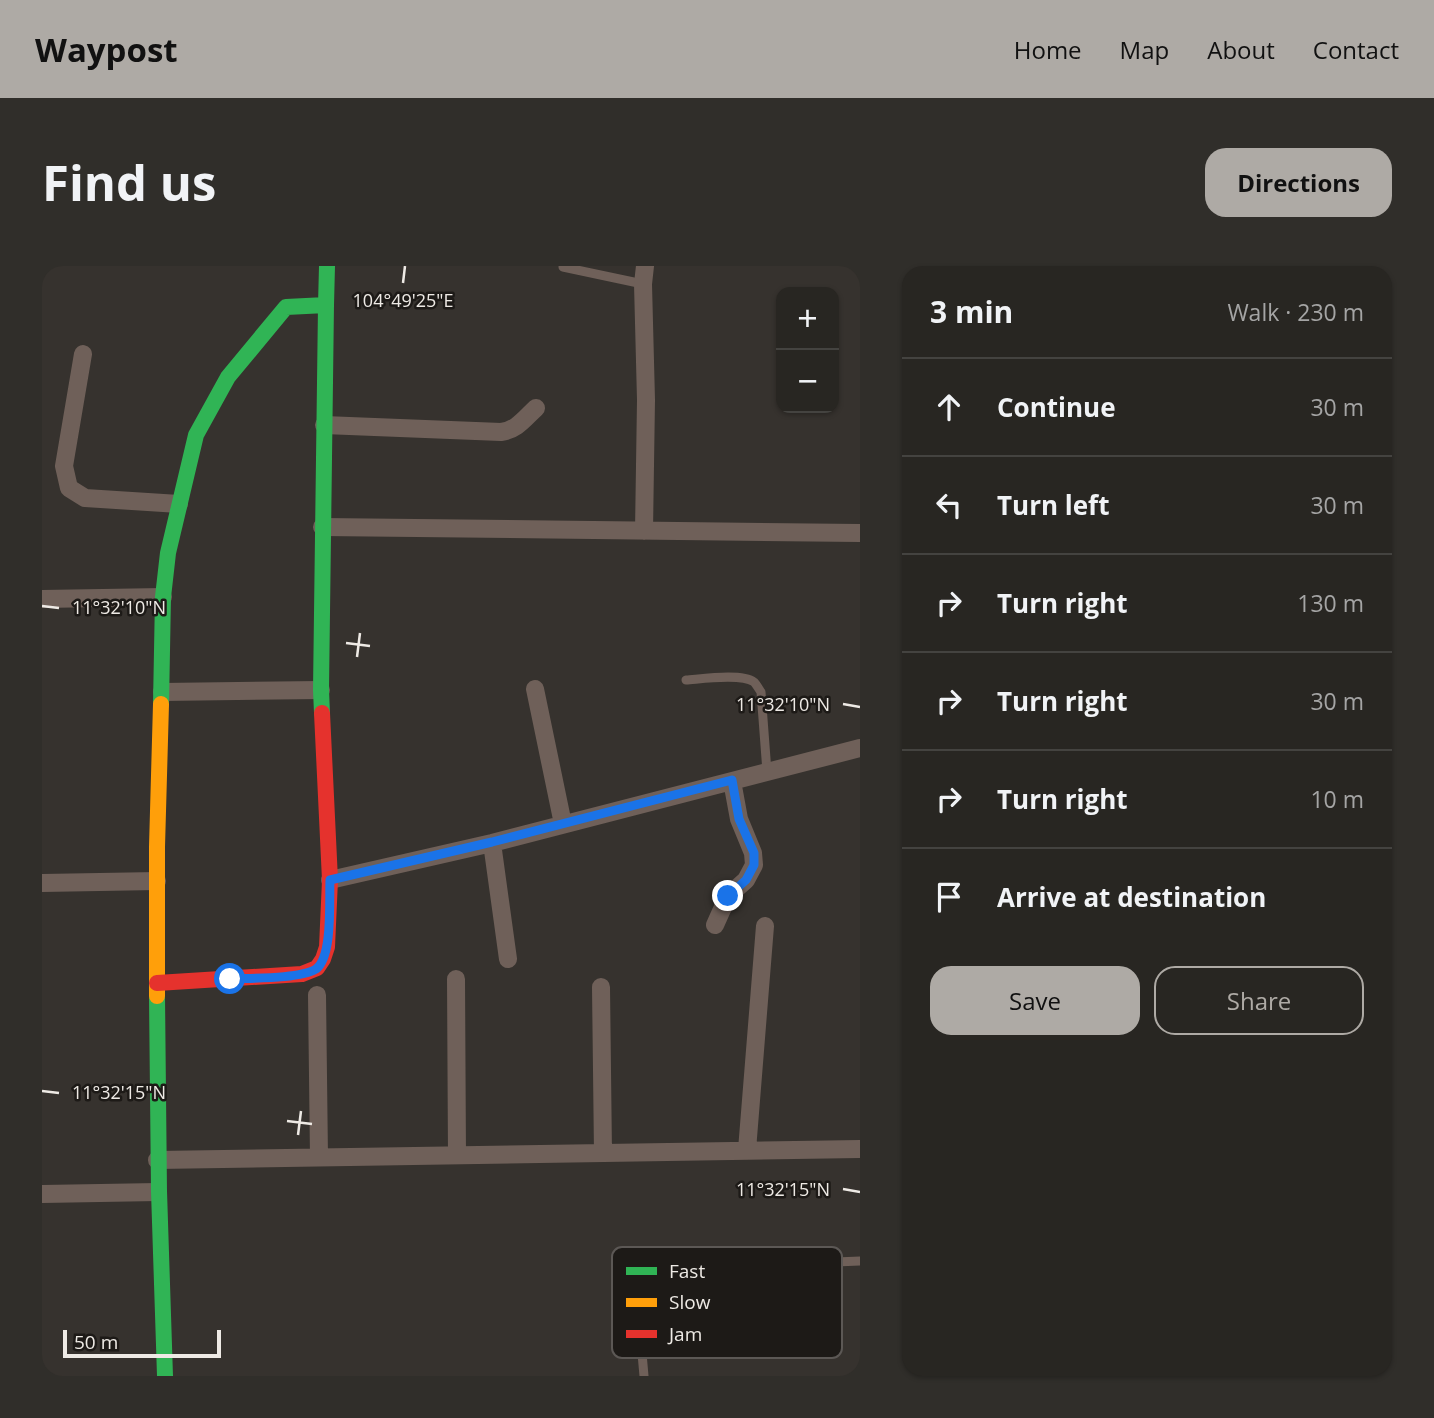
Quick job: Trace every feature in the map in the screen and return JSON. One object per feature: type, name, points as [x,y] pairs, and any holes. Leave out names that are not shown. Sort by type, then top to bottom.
[{"type":"street","points":[[157,983],[302,974],[317,968],[327,947],[330,880],[321,690],[327,266]]},
{"type":"street","points":[[644,275],[644,531]]},
{"type":"street","points":[[165,1376],[157,1160],[157,881],[163,597],[168,553],[196,435],[228,377],[286,307],[326,305]]},
{"type":"street","points":[[83,355],[64,466],[69,488],[85,498],[178,504]]},
{"type":"street","points":[[324,425],[501,432],[516,428],[536,408]]},
{"type":"street","points":[[322,527],[860,533]]},
{"type":"street","points":[[42,599],[163,597]]},
{"type":"street","points":[[535,689],[563,824]]},
{"type":"street","points":[[162,692],[321,690]]},
{"type":"street","points":[[330,880],[492,842],[860,748]]},
{"type":"street","points":[[715,925],[728,896],[746,880],[754,865],[754,853],[739,819],[732,780]]},
{"type":"street","points":[[492,842],[508,959]]},
{"type":"street","points":[[42,884],[157,881]]},
{"type":"street","points":[[747,1150],[765,926]]},
{"type":"street","points":[[456,979],[457,1155]]},
{"type":"street","points":[[601,987],[603,1153]]},
{"type":"street","points":[[317,995],[319,1157]]},
{"type":"street","points":[[157,1160],[860,1149]]},
{"type":"street","points":[[42,1194],[158,1192]]},
{"type":"lane","points":[[563,267],[644,275]]},
{"type":"lane","points":[[685,680],[739,678],[755,683],[761,691],[767,772]]},
{"type":"lane","points":[[842,1262],[860,1261]]},
{"type":"lane","points":[[642,1358],[644,1376]]},
{"type":"traffic: fast","points":[[161,704],[163,597],[168,553],[196,435],[228,377],[286,307],[326,305],[327,266]]},
{"type":"traffic: fast","points":[[322,713],[326,305]]},
{"type":"traffic: fast","points":[[157,996],[159,1191],[165,1376]]},
{"type":"traffic: slow","points":[[157,996],[161,704]]},
{"type":"traffic: jam","points":[[157,983],[302,974],[317,968],[323,959],[327,947],[330,880],[322,713]]},
{"type":"route","points":[[230,979],[302,974],[317,968],[327,947],[330,880],[492,842],[732,780],[739,819],[754,853],[754,865],[746,880],[728,896]]}]
